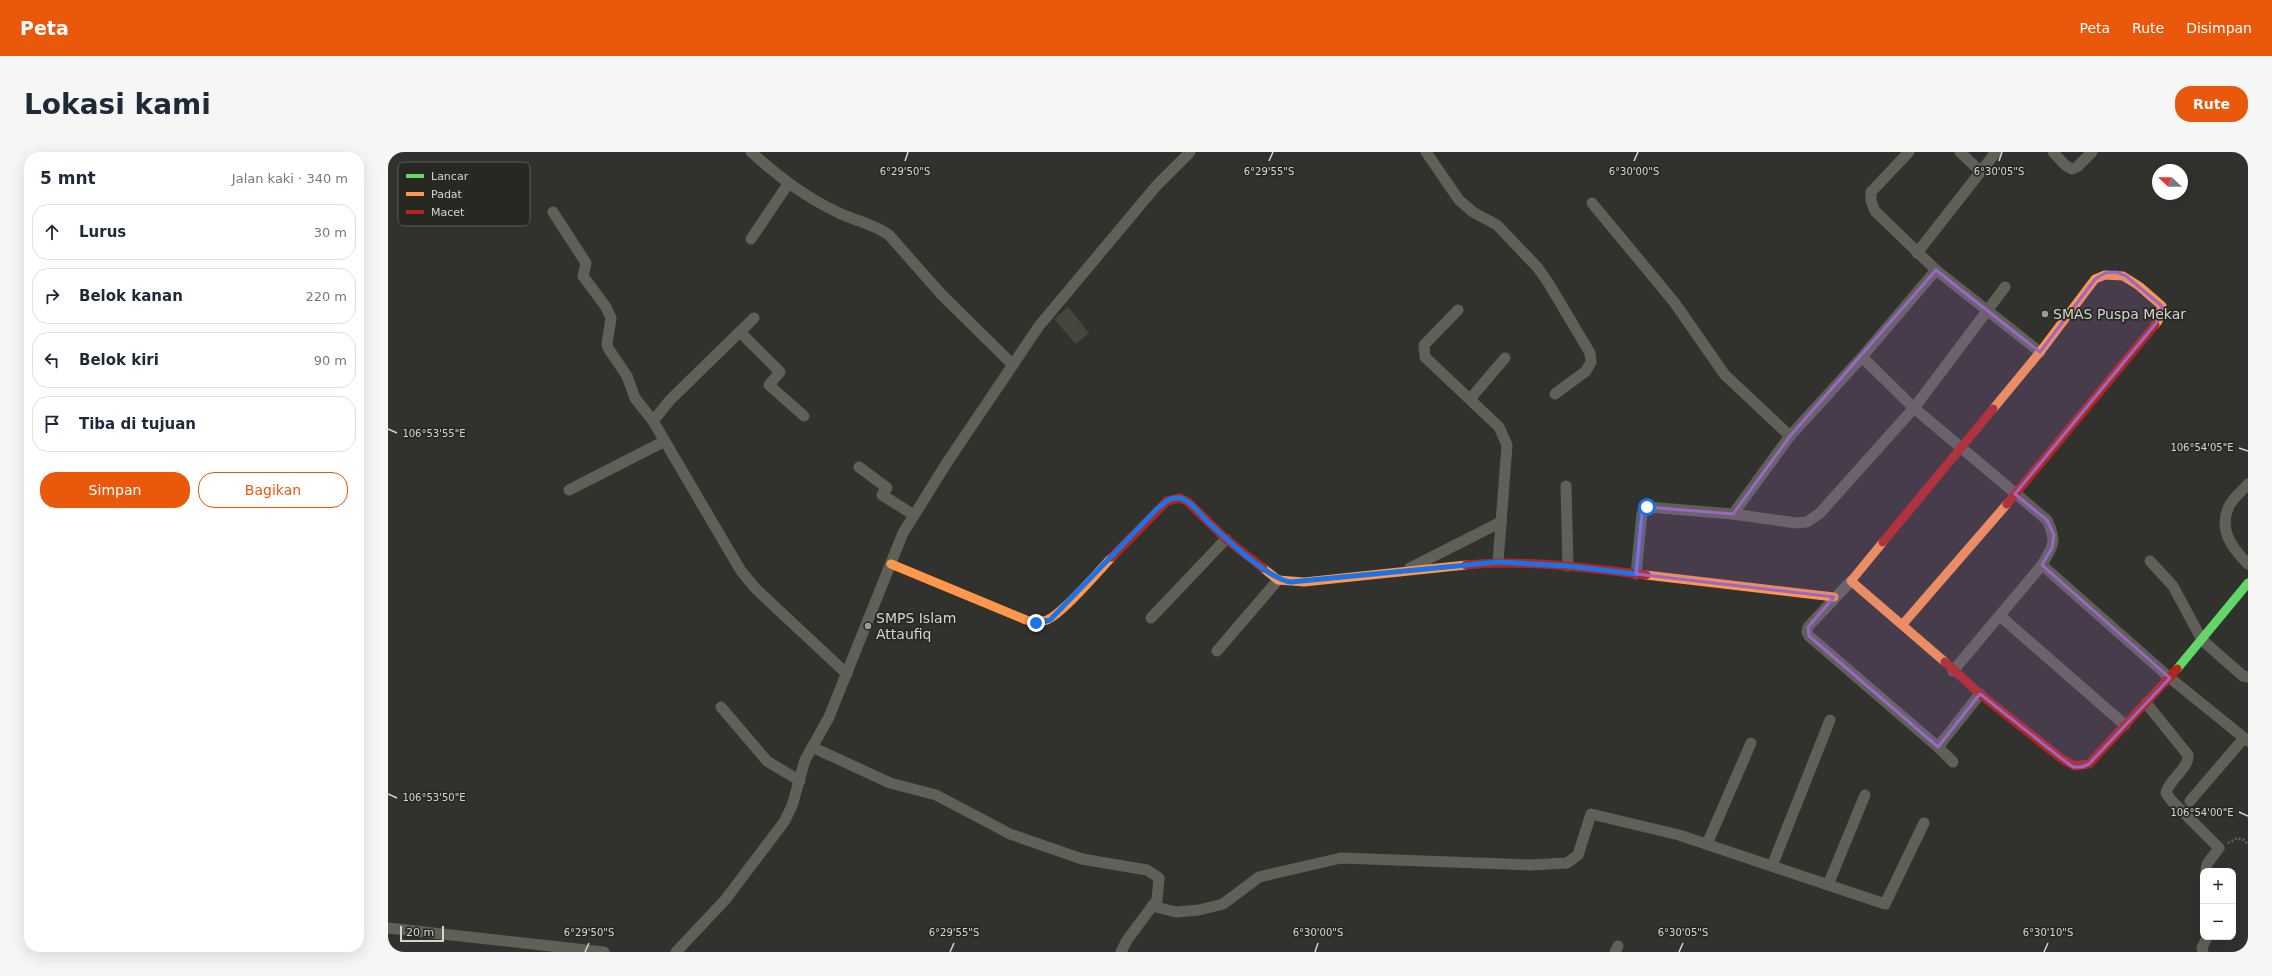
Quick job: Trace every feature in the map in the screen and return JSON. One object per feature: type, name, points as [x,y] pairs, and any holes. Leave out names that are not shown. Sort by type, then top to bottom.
[{"type":"street","points":[[751,152],[788,184],[804,195],[841,214],[879,228],[889,235],[941,294],[1013,365]]},
{"type":"street","points":[[676,952],[725,900],[764,851],[784,822],[792,806],[805,760],[829,716],[904,533],[972,424],[1039,326],[1110,239],[1157,185],[1190,152]]},
{"type":"street","points":[[1426,152],[1459,200],[1473,212],[1497,225],[1538,268],[1590,352],[1591,362],[1586,370],[1555,394]]},
{"type":"street","points":[[1909,152],[1871,192],[1871,200],[1875,211],[1936,270],[2040,352]]},
{"type":"street","points":[[1960,152],[1980,171]]},
{"type":"street","points":[[1917,253],[1996,152]]},
{"type":"street","points":[[2053,152],[2065,165],[2072,169],[2092,152]]},
{"type":"street","points":[[751,239],[788,184]]},
{"type":"street","points":[[1592,203],[1674,302],[1725,375],[1790,436]]},
{"type":"street","points":[[553,212],[586,263],[583,276],[606,306],[611,318],[607,344],[608,348],[627,376],[635,398],[653,421],[741,571],[756,589],[847,674]]},
{"type":"street","points":[[1733,514],[1790,436],[1862,357],[1936,270]]},
{"type":"street","points":[[1903,624],[2015,494],[2158,321],[2162,306],[2126,276],[2116,272],[2105,274],[2095,279],[2040,352],[1851,581],[1834,597],[1808,627],[1807,632],[1809,636],[1954,762]]},
{"type":"street","points":[[1636,574],[1643,509],[1647,507],[1733,514],[1796,523],[1807,522],[1820,513],[1914,408],[2005,287]]},
{"type":"street","points":[[1458,310],[1424,345],[1423,352],[1425,357],[1499,427],[1507,445],[1498,562]]},
{"type":"street","points":[[653,421],[670,400],[754,318]]},
{"type":"street","points":[[740,332],[780,372],[770,385],[804,416]]},
{"type":"street","points":[[1862,357],[1914,408],[2047,520],[2054,536],[2052,548],[2042,565],[1953,671]]},
{"type":"street","points":[[1470,399],[1505,358]]},
{"type":"street","points":[[569,490],[665,441]]},
{"type":"street","points":[[859,466],[887,488],[882,495],[914,515]]},
{"type":"street","points":[[2248,484],[2230,505],[2226,520],[2226,534],[2232,549],[2248,564]]},
{"type":"street","points":[[1566,486],[1568,566]]},
{"type":"street","points":[[891,564],[1026,620],[1042,623],[1050,620],[1058,613],[1167,501],[1180,498],[1188,502],[1226,539],[1278,580],[1284,582],[1304,582],[1498,562],[1568,566],[1834,597]]},
{"type":"street","points":[[1404,572],[1501,522]]},
{"type":"street","points":[[1151,618],[1226,539]]},
{"type":"street","points":[[2150,561],[2173,586],[2202,640],[2243,676],[2248,677]]},
{"type":"street","points":[[2042,565],[2170,678],[2246,740],[2190,800]]},
{"type":"street","points":[[1217,651],[1278,580]]},
{"type":"street","points":[[1851,581],[1903,624],[1980,694],[2073,767],[2082,767],[2090,764],[2170,678],[2248,583]]},
{"type":"street","points":[[2000,616],[2125,725]]},
{"type":"street","points":[[1938,747],[1980,694]]},
{"type":"street","points":[[2146,703],[2188,755],[2186,763],[2168,786],[2166,793],[2170,800],[2219,848],[2207,864],[2206,868]]},
{"type":"street","points":[[721,707],[767,761],[800,781]]},
{"type":"street","points":[[1772,866],[1830,720]]},
{"type":"street","points":[[1706,844],[1751,743]]},
{"type":"street","points":[[812,747],[890,782],[936,795],[1010,834],[1082,859],[1147,870],[1154,874],[1159,878],[1157,900],[1127,940],[1121,952]]},
{"type":"street","points":[[1828,885],[1865,794]]},
{"type":"street","points":[[1152,906],[1176,912],[1199,910],[1223,904],[1259,877],[1341,858],[1530,866],[1567,863],[1578,855],[1591,814],[1680,835],[1885,904],[1924,823]]},
{"type":"street","points":[[388,928],[604,952]]},
{"type":"street","points":[[2203,952],[2202,948],[2206,940]]},
{"type":"path","points":[[2219,848],[2237,838],[2244,840],[2248,845]]},
{"type":"highlighted area","points":[[1936,270],[2040,352],[2095,279],[2105,273],[2116,272],[2126,276],[2162,306],[2158,321],[2015,494],[2047,520],[2054,535],[2052,548],[2042,565],[2170,678],[2089,764],[2082,767],[2073,767],[1980,694],[1938,747],[1809,636],[1808,627],[1834,597],[1636,574],[1642,513],[1647,507],[1733,514],[1790,436]]},
{"type":"building","points":[[1068,307],[1089,333],[1076,344],[1054,319]]},
{"type":"traffic: fast","points":[[2177,669],[2248,583]]},
{"type":"traffic: slow","points":[[1993,409],[2040,352],[2095,279],[2105,275],[2123,276],[2139,286],[2162,306],[2158,321],[2155,325]]},
{"type":"traffic: slow","points":[[1903,624],[2007,504]]},
{"type":"traffic: slow","points":[[1883,542],[1851,581],[1945,662]]},
{"type":"traffic: slow","points":[[891,564],[1026,620],[1039,622],[1047,620],[1062,610],[1112,557]]},
{"type":"traffic: slow","points":[[1263,568],[1278,580],[1304,582],[1466,565]]},
{"type":"traffic: slow","points":[[1646,575],[1834,597]]},
{"type":"traffic: jam","points":[[2007,504],[2155,325]]},
{"type":"traffic: jam","points":[[1883,542],[1993,409]]},
{"type":"traffic: jam","points":[[1112,557],[1167,501],[1180,498],[1188,502],[1226,539],[1263,568]]},
{"type":"traffic: jam","points":[[1466,565],[1488,563],[1556,565],[1646,575]]},
{"type":"traffic: jam","points":[[1945,662],[1980,694],[2062,759],[2075,766],[2089,764],[2177,669]]},
{"type":"place","name":"SMAS Puspa Mekar","points":[[2045,314]]},
{"type":"place","name":"SMPS Islam Attaufiq","points":[[868,626]]},
{"type":"route","points":[[1036,623],[1042,623],[1050,620],[1058,613],[1156,510],[1173,498],[1180,498],[1188,502],[1226,539],[1278,580],[1284,582],[1304,582],[1498,562],[1568,566],[1636,574],[1642,513],[1643,509],[1647,507]]}]
